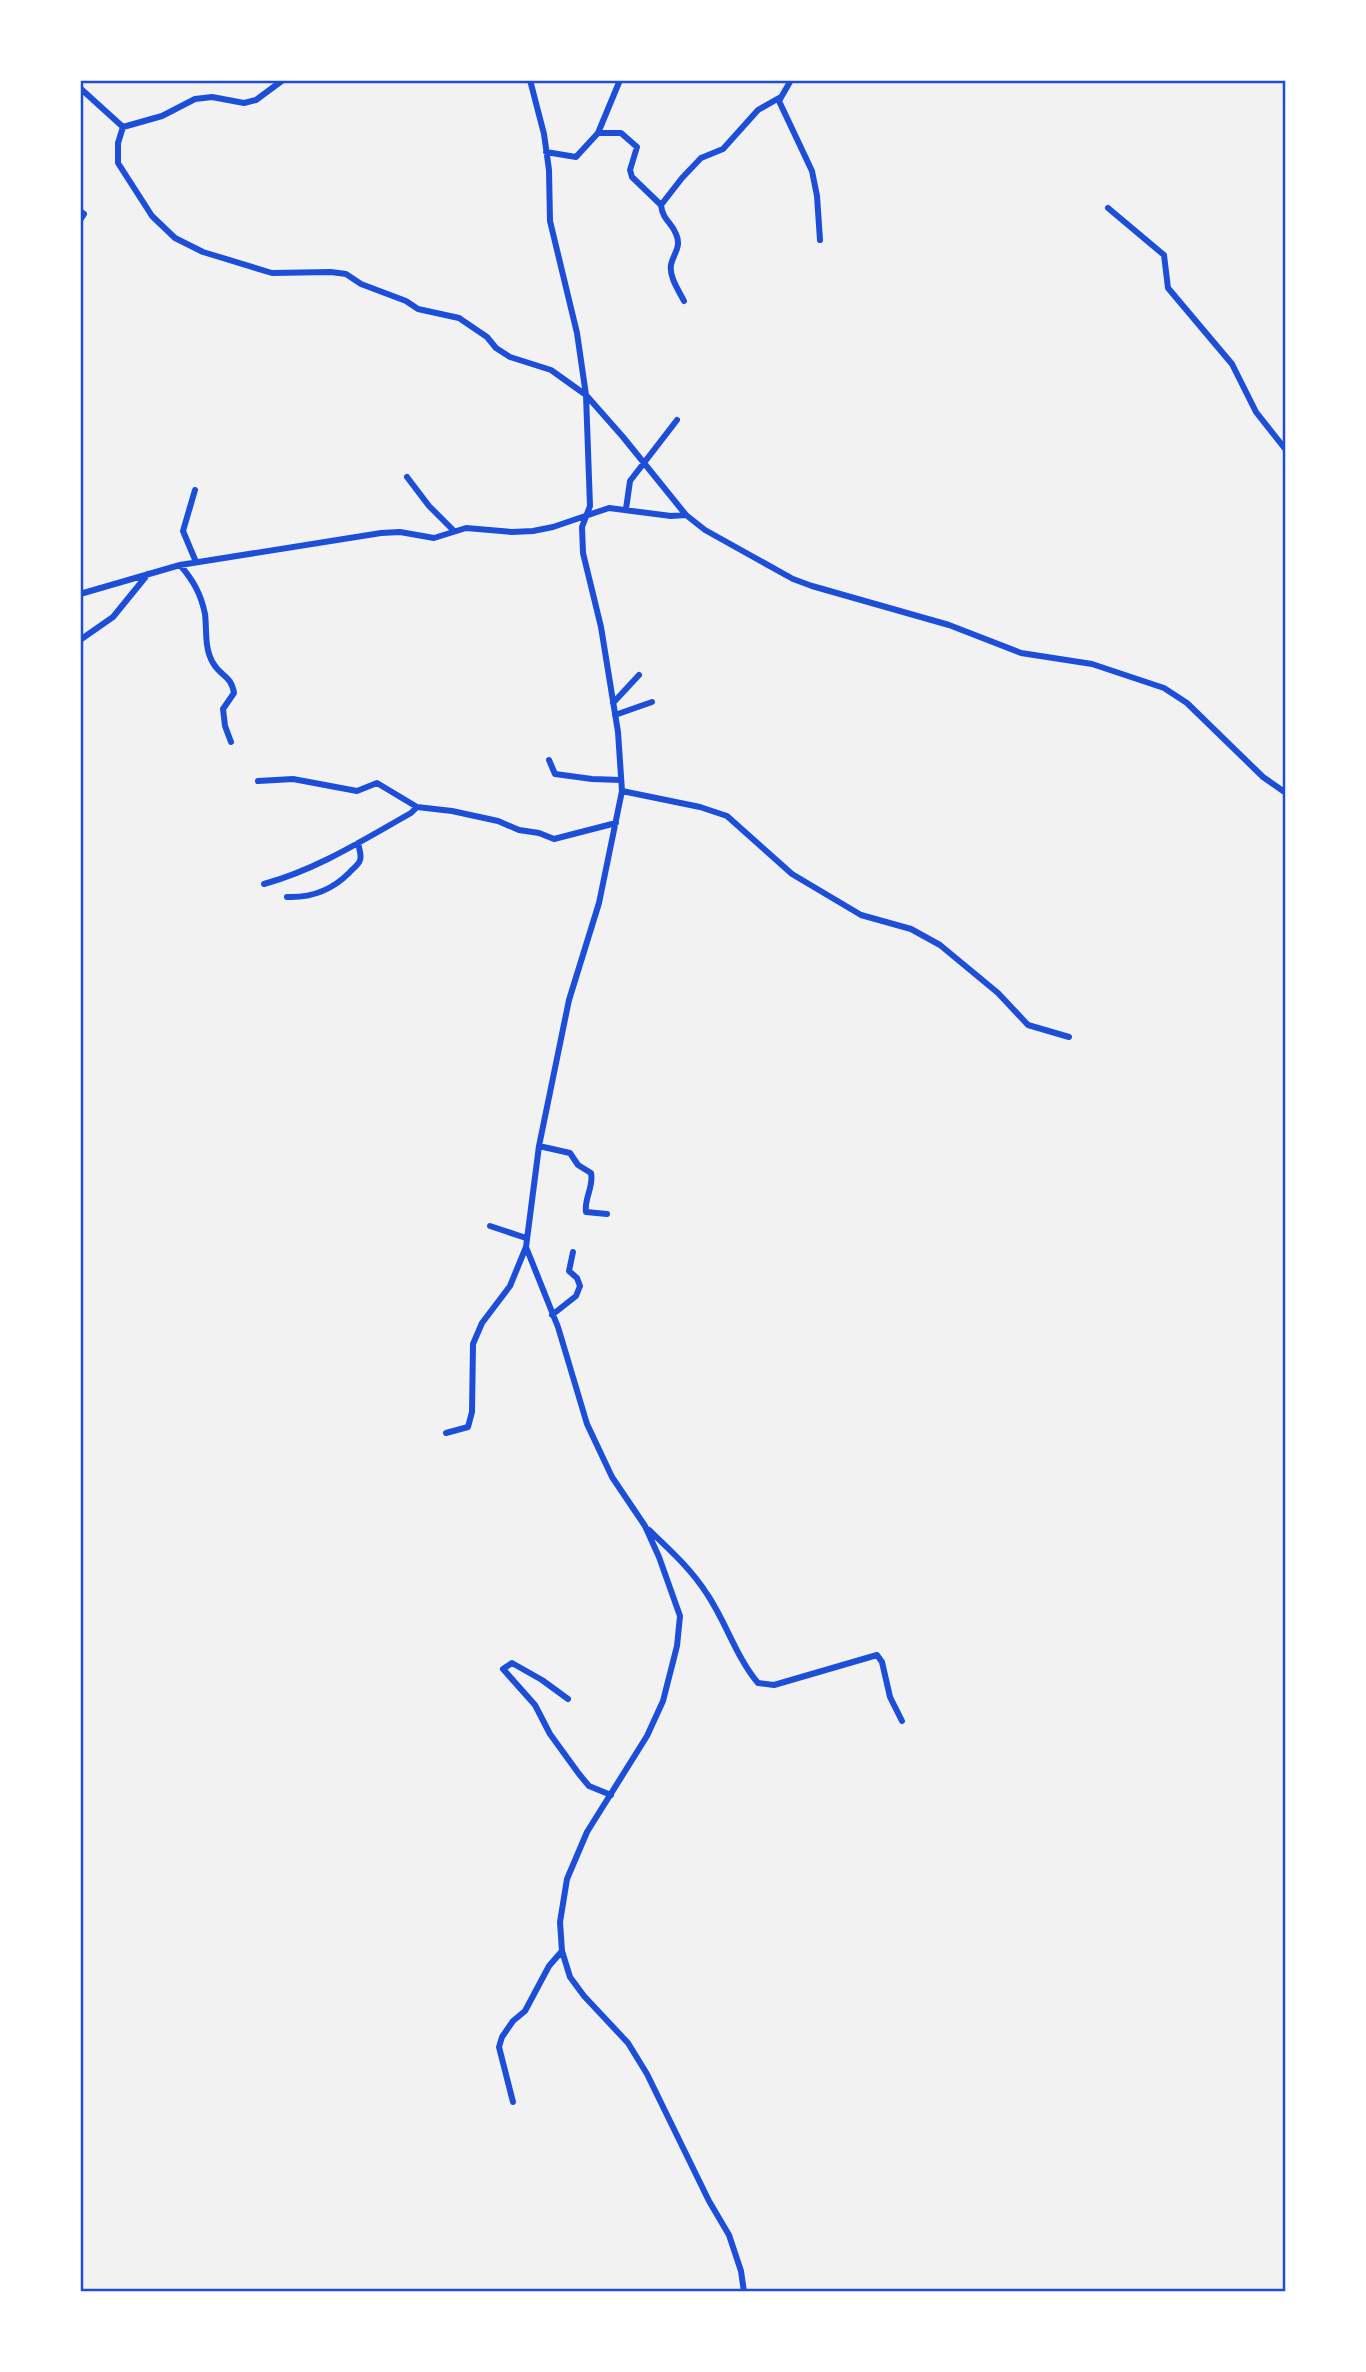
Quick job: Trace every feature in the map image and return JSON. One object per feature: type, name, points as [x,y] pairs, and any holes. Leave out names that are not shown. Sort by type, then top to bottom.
[{"type":"street","points":[[123,127],[162,116],[195,99],[212,97],[244,103],[256,100],[283,80]]},
{"type":"street","points":[[530,80],[546,152],[550,221],[577,333],[586,396],[590,494],[588,515],[582,527],[583,552],[601,627],[615,715],[622,791],[599,903],[569,1000],[539,1146],[526,1247],[592,1435],[612,1477],[645,1526],[677,1604],[680,1626],[663,1701],[647,1735],[587,1832],[567,1879],[560,1922],[562,1951],[570,1977],[628,2043],[647,2074],[709,2202],[729,2235],[739,2263],[744,2291]]},
{"type":"street","points":[[546,152],[576,157],[598,133],[620,80]]},
{"type":"street","points":[[684,302],[671,274],[671,264],[678,250],[677,234],[663,217],[662,205],[701,158],[723,149],[758,110],[779,98],[791,80]]},
{"type":"street","points":[[80,88],[123,127]]},
{"type":"street","points":[[779,98],[815,181],[820,240]]},
{"type":"street","points":[[123,127],[118,144],[118,163],[152,216],[175,238],[203,252],[272,273],[346,274],[361,284],[406,301],[418,309],[459,318],[503,353],[551,370],[586,396],[686,515],[705,530],[793,579],[925,617],[971,632],[1021,653],[1092,664],[1164,688],[1187,703],[1263,777],[1286,793]]},
{"type":"street","points":[[598,133],[621,133],[637,147],[629,170],[632,177],[662,205]]},
{"type":"street","points":[[1108,208],[1164,255],[1168,288],[1232,364],[1256,412],[1286,450]]},
{"type":"street","points":[[80,211],[84,214],[80,220]]},
{"type":"street","points":[[626,509],[630,481],[677,420]]},
{"type":"street","points":[[407,477],[429,506],[454,531]]},
{"type":"street","points":[[195,490],[183,531],[196,562]]},
{"type":"street","points":[[80,594],[180,565],[381,533],[400,532],[434,538],[454,531],[477,528],[512,532],[533,531],[609,508],[671,516],[686,515]]},
{"type":"street","points":[[180,565],[196,583],[205,614],[206,636],[212,661],[232,682],[234,693],[223,709],[231,743]]},
{"type":"street","points":[[80,640],[113,617],[149,572]]},
{"type":"street","points":[[613,703],[639,675]]},
{"type":"street","points":[[615,715],[652,702]]},
{"type":"street","points":[[549,760],[555,774],[621,780]]},
{"type":"street","points":[[258,781],[293,779],[357,791],[377,783],[417,807],[498,821],[519,830],[554,839],[616,823]]},
{"type":"street","points":[[622,791],[700,807],[727,816],[792,874],[861,915],[911,929],[940,945],[998,993],[1028,1025],[1069,1037]]},
{"type":"street","points":[[264,884],[311,869],[411,813],[417,807]]},
{"type":"street","points":[[288,897],[316,895],[341,881],[360,862],[358,844]]},
{"type":"street","points":[[539,1146],[570,1153],[578,1165],[591,1173],[593,1182],[585,1206],[586,1212],[607,1214]]},
{"type":"street","points":[[490,1226],[526,1238]]},
{"type":"street","points":[[446,1433],[468,1427],[472,1412],[473,1344],[482,1323],[510,1286],[526,1247]]},
{"type":"street","points":[[552,1315],[576,1296],[580,1286],[577,1278],[569,1271],[573,1252]]},
{"type":"street","points":[[645,1526],[678,1556],[708,1595],[758,1683],[774,1685],[877,1655],[882,1662],[890,1697],[902,1721]]},
{"type":"street","points":[[568,1699],[512,1663],[503,1669],[535,1705],[550,1734],[589,1786],[611,1794]]},
{"type":"street","points":[[513,2102],[499,2047],[502,2037],[513,2021],[525,2011],[549,1966],[562,1951]]}]
